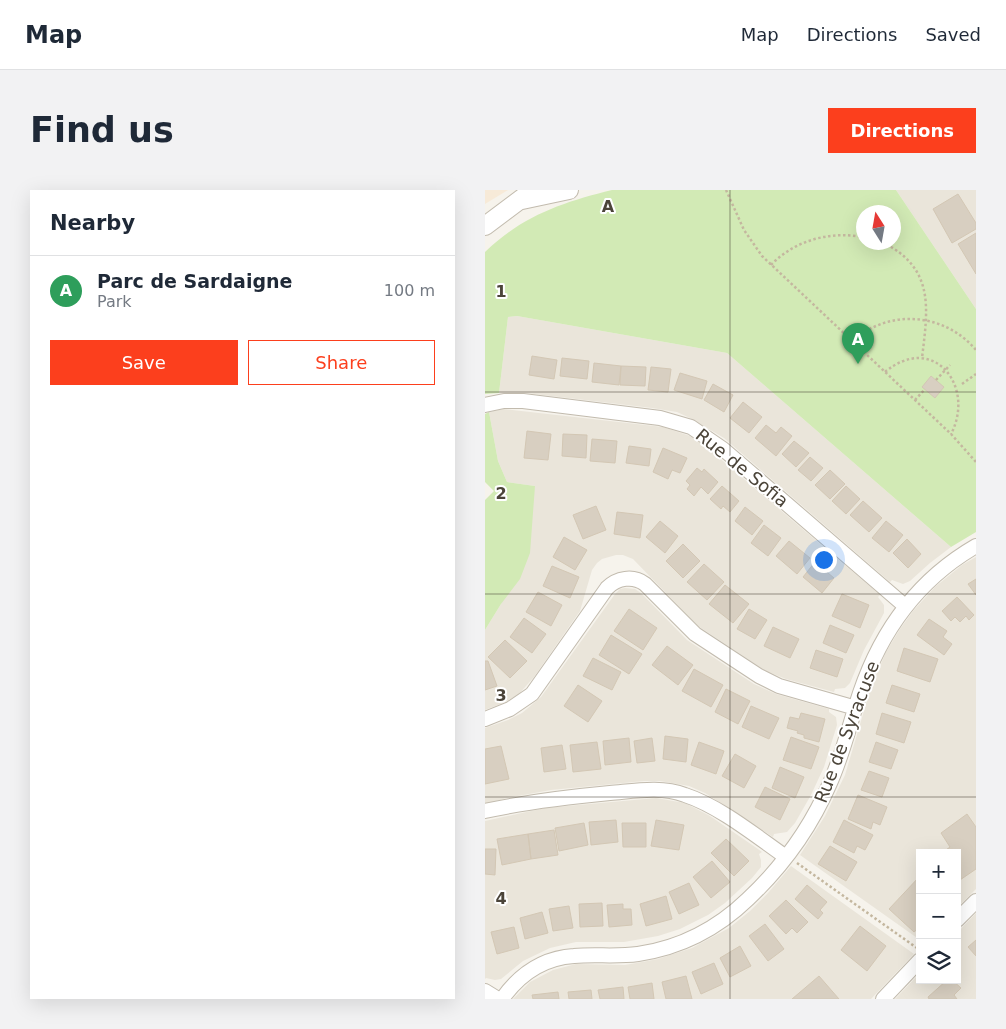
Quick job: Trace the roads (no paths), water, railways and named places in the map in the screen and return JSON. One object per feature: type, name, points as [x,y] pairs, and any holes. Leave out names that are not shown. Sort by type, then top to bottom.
[{"type":"street","points":[[485,226],[527,195],[569,190]]},
{"type":"street","name":"Rue de Sofia","points":[[485,404],[510,401],[537,402],[660,418],[691,427],[723,449],[905,606]]},
{"type":"street","name":"Rue de Syracuse","points":[[500,999],[524,974],[554,959],[574,956],[639,954],[681,942],[721,922],[747,900],[790,859],[815,814],[842,753],[855,708],[872,662],[888,632],[905,606],[926,583],[946,566],[976,546]]},
{"type":"street","points":[[485,719],[511,709],[528,697],[564,650],[607,588],[614,582],[629,578],[645,584],[699,638],[759,676],[774,684],[855,708]]},
{"type":"street","points":[[485,811],[544,800],[665,790],[683,794],[705,803],[790,859]]},
{"type":"street","points":[[961,916],[976,901]]},
{"type":"street","points":[[883,999],[916,958]]},
{"type":"street","points":[[485,991],[500,999]]},
{"type":"place","name":"Parc de Sardaigne","points":[[858,364]]}]
